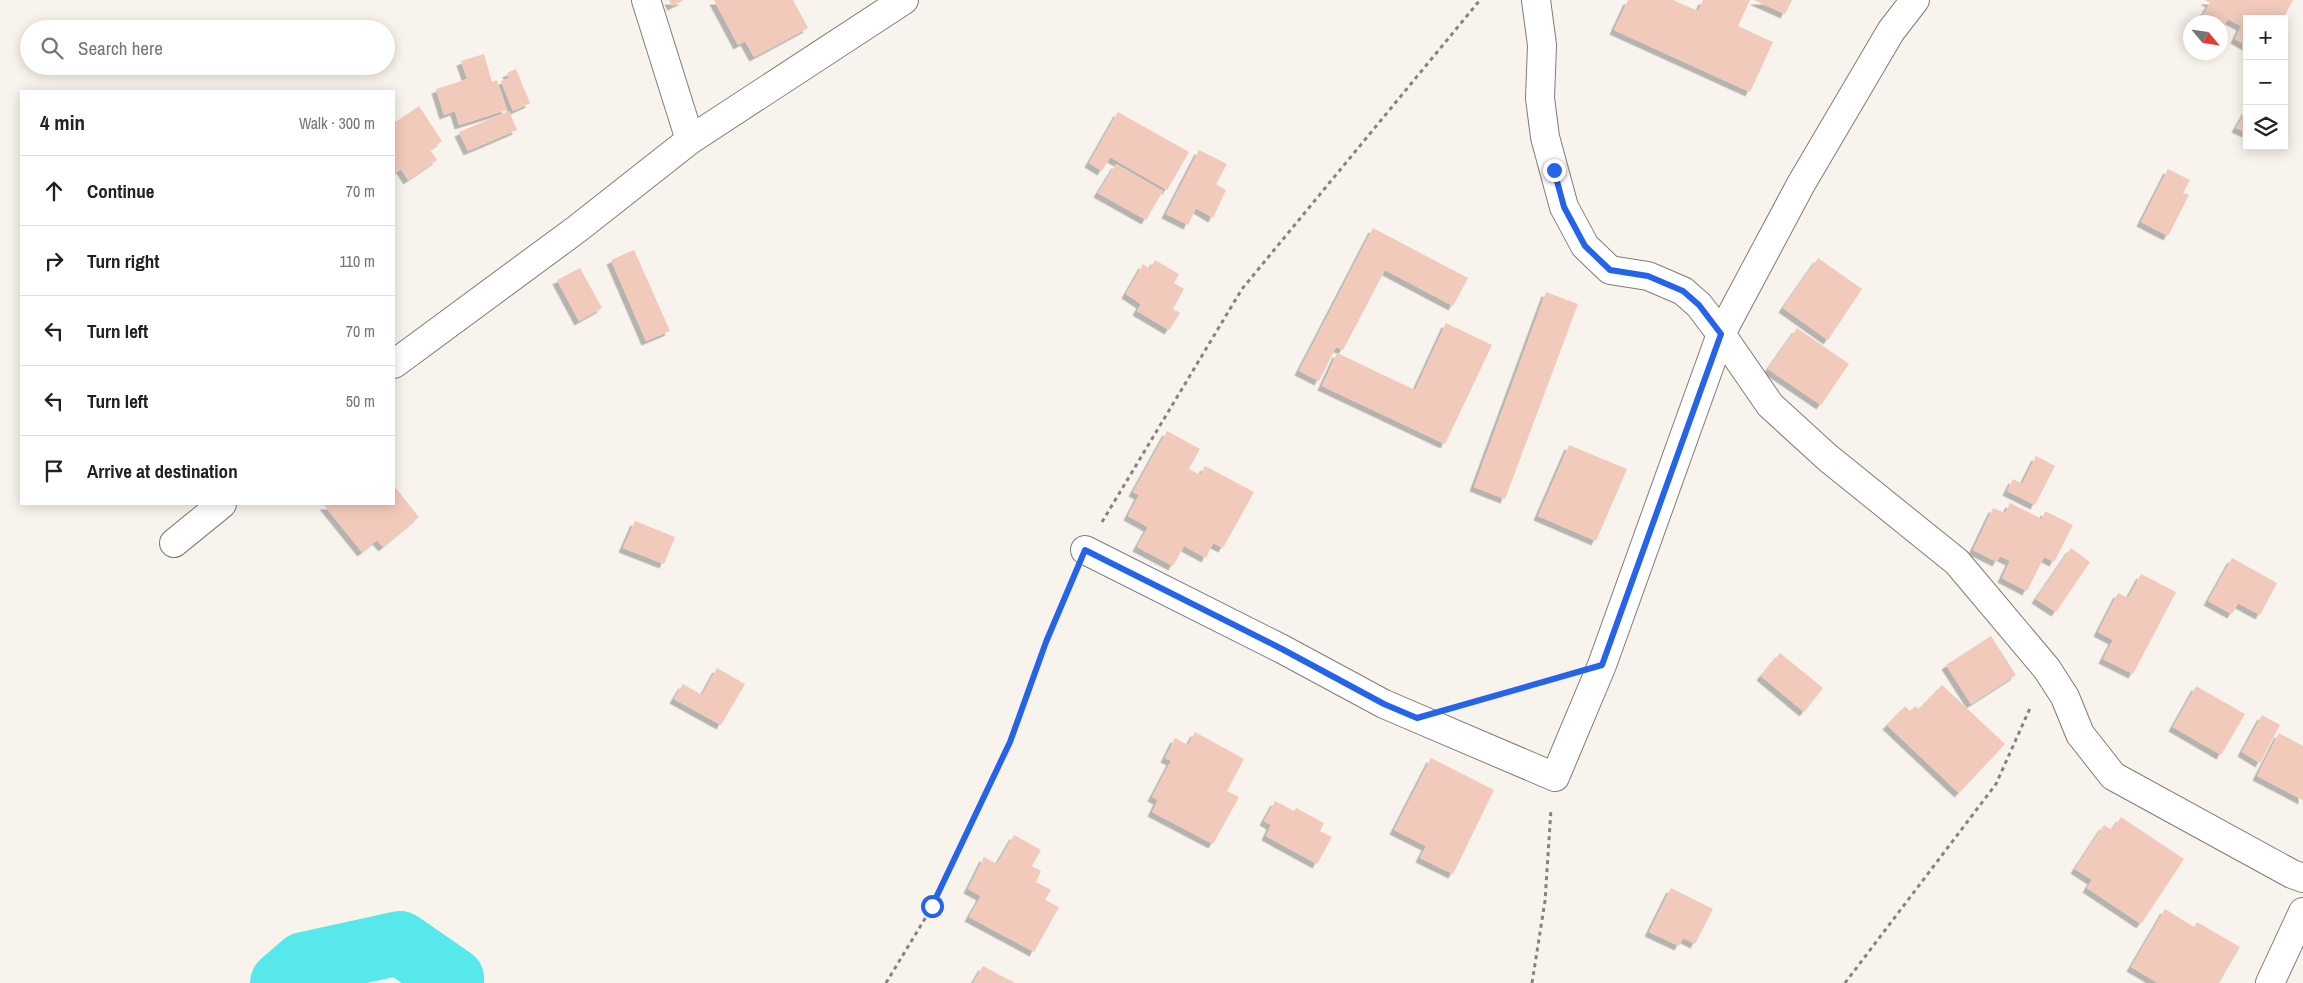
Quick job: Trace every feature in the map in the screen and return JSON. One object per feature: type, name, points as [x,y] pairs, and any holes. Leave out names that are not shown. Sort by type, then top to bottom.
[{"type":"street","points":[[646,0],[690,140]]},
{"type":"street","points":[[395,363],[577,229],[690,140],[904,0]]},
{"type":"street","points":[[1536,0],[1542,46],[1540,98],[1545,137],[1564,207],[1585,246],[1610,270],[1648,276],[1683,291],[1699,305],[1770,405],[1828,458],[1958,562],[2047,669],[2065,697],[2080,734],[2113,776],[2292,874],[2303,878]]},
{"type":"street","points":[[1085,550],[1282,649],[1384,704],[1555,777],[1602,665],[1721,334],[1801,184],[1891,31],[1915,0]]},
{"type":"street","points":[[174,542],[221,505]]},
{"type":"street","points":[[2270,983],[2303,912]]},
{"type":"path","points":[[886,983],[932,906],[1010,742],[1046,642],[1085,550],[1242,289],[1480,0]]},
{"type":"path","points":[[1417,718],[1602,665]]},
{"type":"path","points":[[1845,983],[1996,784],[2047,669]]},
{"type":"path","points":[[1532,983],[1545,901],[1548,827],[1555,777]]},
{"type":"building","points":[[669,0],[684,0],[672,6]]},
{"type":"building","points":[[714,0],[793,0],[808,28],[754,57],[745,41],[738,45]]},
{"type":"building","points":[[1628,0],[1673,0],[1698,11],[1703,0],[1750,0],[1738,26],[1773,42],[1750,92],[1614,30]]},
{"type":"building","points":[[1754,0],[1792,0],[1785,14]]},
{"type":"building","points":[[2205,0],[2293,0],[2285,15],[2243,15],[2243,44],[2235,39],[2241,26],[2228,19],[2228,15],[2203,15],[2210,3]]},
{"type":"building","points":[[484,54],[492,82],[497,80],[507,110],[459,125],[455,111],[444,115],[436,89],[467,79],[461,61]]},
{"type":"building","points":[[516,69],[530,103],[513,111],[501,81],[509,78],[507,73]]},
{"type":"building","points":[[419,106],[442,141],[430,150],[437,160],[408,180],[401,169],[395,173],[395,122]]},
{"type":"building","points":[[509,111],[517,130],[468,151],[459,132]]},
{"type":"building","points":[[1118,112],[1189,152],[1167,190],[1110,157],[1102,171],[1089,163]]},
{"type":"building","points":[[2243,116],[2243,131],[2236,128]]},
{"type":"building","points":[[1199,150],[1227,164],[1216,184],[1226,190],[1213,218],[1196,208],[1188,225],[1166,214]]},
{"type":"building","points":[[1116,164],[1163,191],[1146,220],[1098,193]]},
{"type":"building","points":[[2168,169],[2190,180],[2183,193],[2189,195],[2168,236],[2141,222]]},
{"type":"building","points":[[1373,228],[1468,278],[1453,306],[1385,270],[1343,350],[1336,347],[1319,381],[1299,371]]},
{"type":"building","points":[[634,250],[670,331],[646,341],[611,260]]},
{"type":"building","points":[[1818,258],[1862,289],[1828,340],[1783,308]]},
{"type":"building","points":[[1155,260],[1179,274],[1174,283],[1184,289],[1173,309],[1180,313],[1169,330],[1137,311],[1141,304],[1126,294],[1143,264],[1150,269]]},
{"type":"building","points":[[580,268],[602,308],[579,321],[557,280]]},
{"type":"building","points":[[1546,292],[1578,304],[1505,499],[1474,487]]},
{"type":"building","points":[[1446,323],[1492,345],[1445,444],[1322,386],[1337,353],[1415,390]]},
{"type":"building","points":[[1797,328],[1849,364],[1821,405],[1768,369]]},
{"type":"building","points":[[1167,431],[1200,449],[1189,469],[1200,475],[1205,466],[1254,492],[1223,548],[1213,543],[1206,558],[1184,546],[1173,566],[1137,547],[1148,527],[1128,516],[1139,495],[1133,492]]},
{"type":"building","points":[[1569,445],[1627,469],[1596,541],[1538,516]]},
{"type":"building","points":[[2036,456],[2055,466],[2035,505],[2007,491],[2013,479],[2022,484]]},
{"type":"building","points":[[395,487],[419,517],[383,547],[377,540],[362,552],[324,505],[395,505]]},
{"type":"building","points":[[2010,503],[2042,519],[2045,511],[2073,525],[2054,562],[2044,557],[2027,591],[2002,578],[2010,561],[2000,556],[1997,562],[1973,550],[1993,508],[2005,513]]},
{"type":"building","points":[[635,521],[675,537],[664,564],[623,548]]},
{"type":"building","points":[[2071,548],[2090,562],[2056,612],[2036,599]]},
{"type":"building","points":[[2232,558],[2277,583],[2260,615],[2238,603],[2232,614],[2208,601]]},
{"type":"building","points":[[2141,574],[2176,592],[2133,674],[2103,659],[2113,640],[2098,632],[2118,593],[2128,598]]},
{"type":"building","points":[[1991,636],[2016,675],[1971,704],[1946,665]]},
{"type":"building","points":[[1780,653],[1823,688],[1804,712],[1761,676]]},
{"type":"building","points":[[717,668],[745,684],[721,725],[674,699],[683,684],[702,695]]},
{"type":"building","points":[[1942,685],[2005,744],[1959,793],[1887,725],[1905,706],[1910,711],[1915,706],[1919,709]]},
{"type":"building","points":[[2196,686],[2245,714],[2221,755],[2173,727]]},
{"type":"building","points":[[2262,715],[2280,725],[2260,763],[2242,752]]},
{"type":"building","points":[[1195,732],[1244,759],[1227,791],[1239,797],[1213,844],[1152,812],[1158,800],[1152,797],[1171,761],[1165,758],[1175,738],[1188,745]]},
{"type":"building","points":[[2279,733],[2303,746],[2303,800],[2257,776]]},
{"type":"building","points":[[1431,758],[1494,790],[1453,874],[1420,858],[1426,846],[1394,830]]},
{"type":"building","points":[[1275,801],[1294,811],[1296,808],[1324,823],[1320,831],[1332,837],[1317,864],[1266,836],[1271,825],[1264,821]]},
{"type":"building","points":[[2121,817],[2184,859],[2141,924],[2087,888],[2092,880],[2075,869],[2104,825],[2112,830]]},
{"type":"building","points":[[1014,835],[1041,850],[1032,866],[1041,871],[1036,882],[1051,890],[1045,900],[1059,907],[1034,952],[969,917],[981,896],[968,889],[984,857],[997,864]]},
{"type":"building","points":[[1671,888],[1713,909],[1695,944],[1683,938],[1679,946],[1649,932]]},
{"type":"building","points":[[2165,909],[2194,927],[2197,922],[2240,947],[2219,983],[2158,983],[2131,967]]},
{"type":"building","points":[[983,966],[1015,983],[973,983]]},
{"type":"waterway","points":[[282,983],[304,964],[400,943],[452,979],[452,983]]},
{"type":"route","points":[[932,906],[1010,742],[1046,642],[1085,550],[1282,649],[1384,704],[1417,718],[1602,665],[1721,334],[1699,305],[1683,291],[1648,276],[1610,270],[1585,246],[1564,207],[1554,170]]}]
